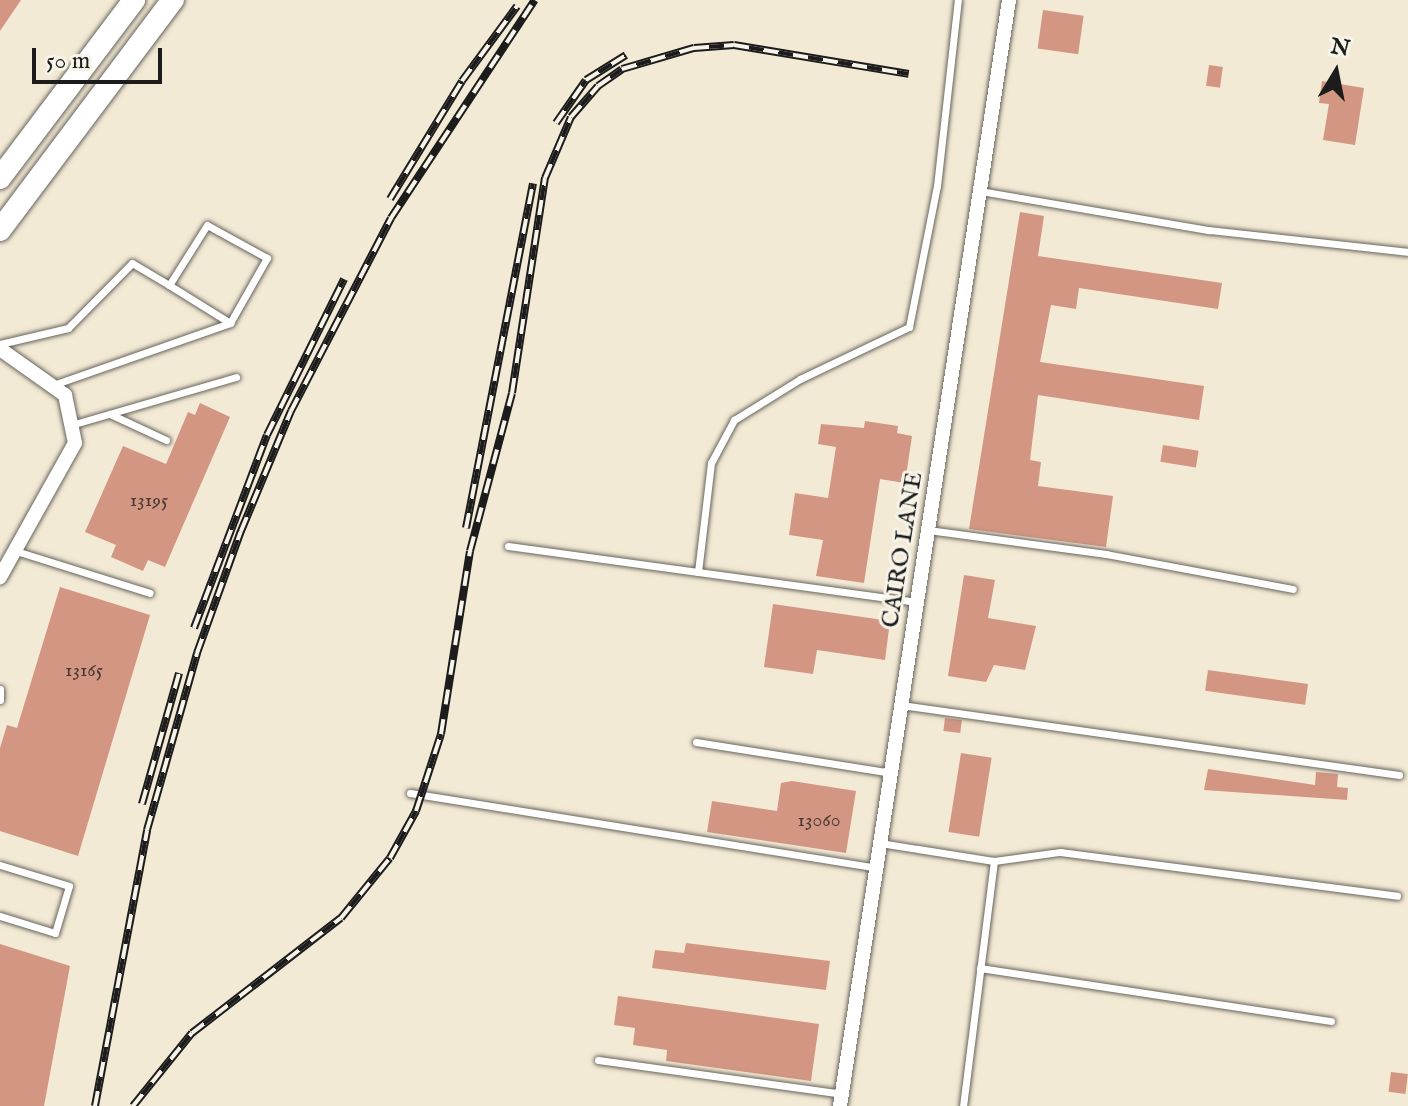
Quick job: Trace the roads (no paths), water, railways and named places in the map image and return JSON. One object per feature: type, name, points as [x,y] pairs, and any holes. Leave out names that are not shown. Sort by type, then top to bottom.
[{"type":"main road","points":[[0,178],[134,0]]},
{"type":"main road","points":[[0,230],[173,0]]},
{"type":"street","name":"CAIRO LANE","points":[[841,1100],[1009,0]]},
{"type":"street","points":[[0,346],[65,395],[75,443],[0,577]]},
{"type":"lane","points":[[698,572],[711,463],[734,420],[800,379],[909,327],[937,186],[958,0]]},
{"type":"lane","points":[[980,191],[1209,230],[1408,252]]},
{"type":"lane","points":[[51,386],[230,323],[267,258],[207,225],[169,285]]},
{"type":"lane","points":[[0,346],[68,328],[132,263],[230,323]]},
{"type":"lane","points":[[71,425],[236,377]]},
{"type":"lane","points":[[110,414],[166,440]]},
{"type":"lane","points":[[928,529],[1106,554],[1293,589]]},
{"type":"lane","points":[[508,546],[917,602]]},
{"type":"lane","points":[[14,551],[150,593]]},
{"type":"lane","points":[[0,689],[0,700]]},
{"type":"lane","points":[[901,705],[1399,775]]},
{"type":"lane","points":[[696,742],[891,773]]},
{"type":"lane","points":[[410,793],[876,868]]},
{"type":"lane","points":[[880,843],[994,861],[1060,852],[1397,896]]},
{"type":"lane","points":[[963,1106],[994,861]]},
{"type":"lane","points":[[0,865],[69,886],[55,933],[0,916]]},
{"type":"lane","points":[[980,968],[1331,1021]]},
{"type":"lane","points":[[598,1060],[841,1100]]},
{"type":"railway","points":[[95,1106],[147,830],[197,653],[241,531],[291,411],[391,218],[535,0]]},
{"type":"railway","points":[[390,199],[462,81],[517,6]]},
{"type":"railway","points":[[133,1106],[192,1033],[341,918],[390,858],[416,811],[441,734],[470,551],[512,393],[545,178],[571,117],[598,86],[622,69],[694,48],[734,45],[909,74]]},
{"type":"railway","points":[[556,123],[586,80],[626,55]]},
{"type":"railway","points":[[466,528],[533,183]]},
{"type":"railway","points":[[194,628],[267,435],[344,279]]},
{"type":"railway","points":[[142,804],[179,673]]}]
